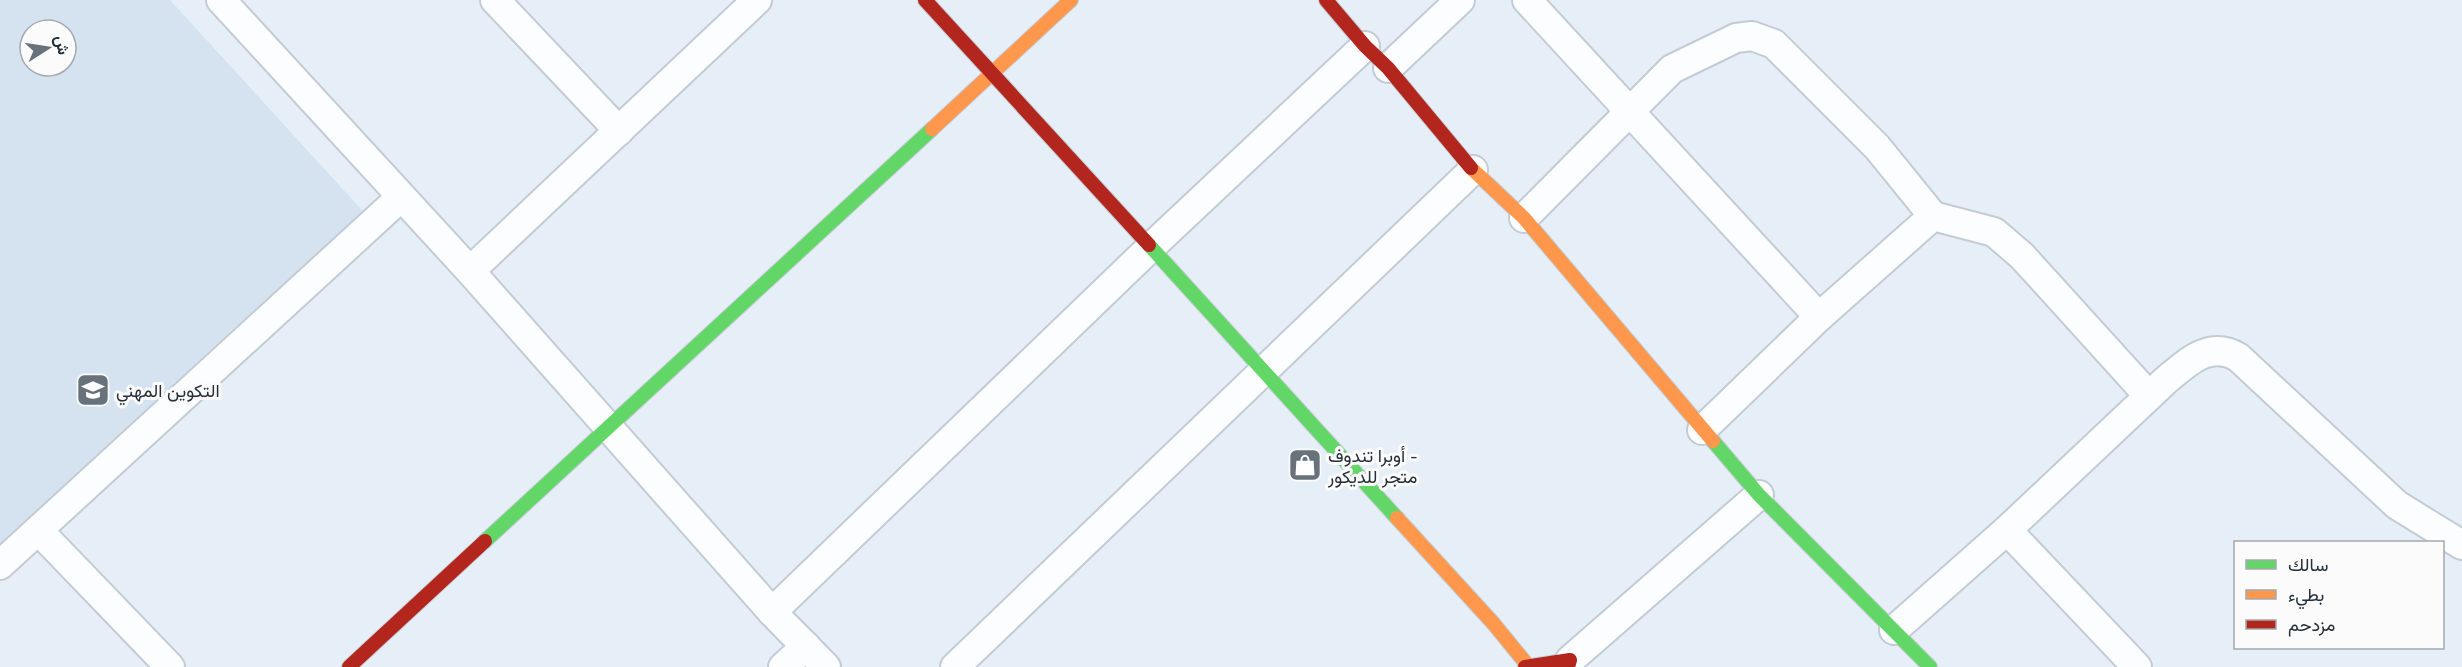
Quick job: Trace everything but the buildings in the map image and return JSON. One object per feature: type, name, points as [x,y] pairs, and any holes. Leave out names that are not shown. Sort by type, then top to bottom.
[{"type":"street","points":[[221,0],[400,198],[470,271],[772,612],[826,667]]},
{"type":"street","points":[[495,0],[619,130]]},
{"type":"street","points":[[470,271],[757,0]]},
{"type":"street","points":[[925,0],[990,74],[1151,247],[1263,374],[1492,622],[1527,666],[1569,664],[1759,495]]},
{"type":"street","points":[[349,667],[1071,0]]},
{"type":"street","points":[[1326,0],[1365,46],[1388,68],[1473,170],[1524,218],[1759,495],[1930,667]]},
{"type":"street","points":[[1388,68],[1460,0]]},
{"type":"street","points":[[1527,0],[1819,317]]},
{"type":"street","points":[[1524,218],[1672,69],[1736,38],[1761,38],[1774,44],[1877,147],[1909,190],[1933,216],[1994,232],[2022,256],[2149,396]]},
{"type":"street","points":[[772,612],[1151,247],[1365,46]]},
{"type":"street","points":[[955,667],[1263,374],[1473,170]]},
{"type":"street","points":[[0,565],[400,198]]},
{"type":"street","points":[[1702,430],[1819,317],[1933,216]]},
{"type":"street","points":[[1894,630],[2007,530],[2149,396],[2189,361],[2206,351],[2226,351],[2238,357],[2397,505],[2462,545]]},
{"type":"street","points":[[38,530],[170,667]]},
{"type":"street","points":[[2007,530],[2137,667]]},
{"type":"street","points":[[783,667],[806,646]]},
{"type":"shaded area","name":"التكوين المهني","points":[[0,0],[170,0],[372,221],[0,559]]},
{"type":"traffic: fast","points":[[485,541],[932,129]]},
{"type":"traffic: fast","points":[[1149,245],[1397,518]]},
{"type":"traffic: fast","points":[[1713,441],[1759,495],[1930,667]]},
{"type":"traffic: slow","points":[[932,129],[1071,0]]},
{"type":"traffic: slow","points":[[1471,168],[1524,218],[1713,441]]},
{"type":"traffic: slow","points":[[1397,518],[1493,623],[1529,667]]},
{"type":"traffic: jam","points":[[925,0],[1149,245]]},
{"type":"traffic: jam","points":[[1326,0],[1365,46],[1388,68],[1471,168]]},
{"type":"traffic: jam","points":[[349,667],[485,541]]},
{"type":"traffic: jam","points":[[1525,667],[1570,660],[1568,667]]},
{"type":"place","name":"التكوين المهني","points":[[93,390]]},
{"type":"place","name":"أوبرا تندوف - متجر للديكور","points":[[1305,465]]}]
